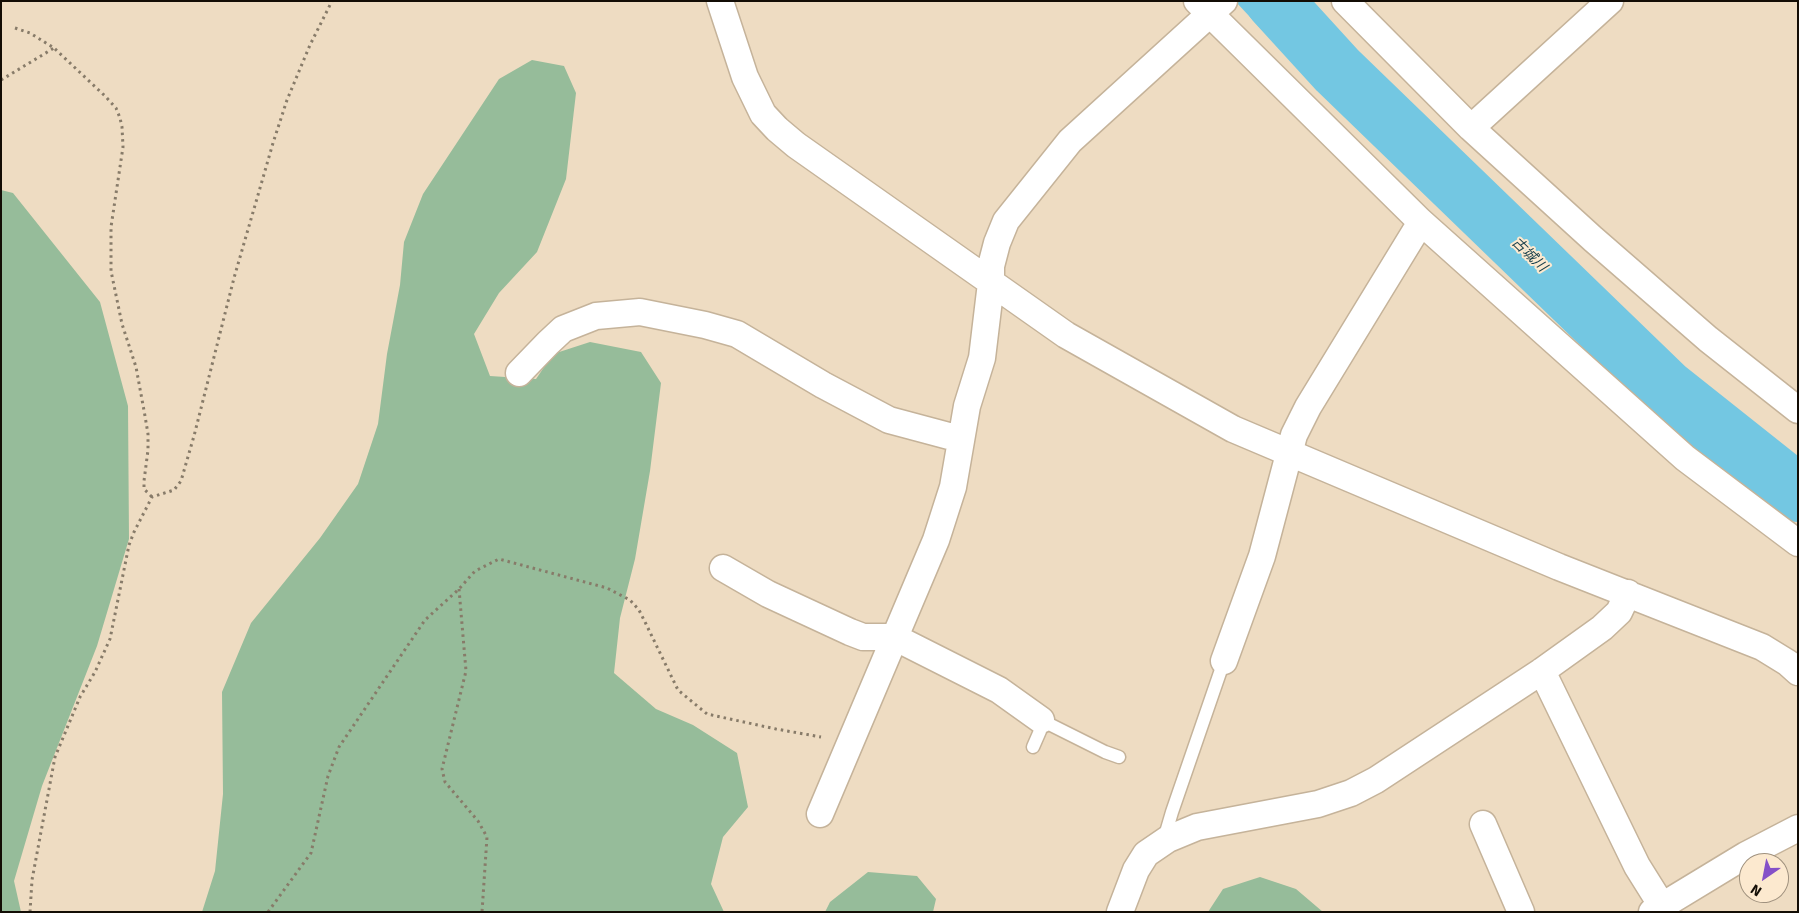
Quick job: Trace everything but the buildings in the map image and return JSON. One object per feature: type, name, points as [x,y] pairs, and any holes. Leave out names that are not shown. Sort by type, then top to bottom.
[{"type":"street","points":[[720,1],[745,77],[763,114],[777,130],[1066,335],[1233,429],[1559,567],[1762,647],[1788,663],[1798,672]]},
{"type":"street","points":[[1345,1],[1471,128],[1593,239],[1708,340],[1798,410]]},
{"type":"street","points":[[1471,128],[1610,1]]},
{"type":"street","points":[[820,814],[936,540],[953,487],[966,406],[982,358],[991,283],[991,266],[997,243],[1006,221],[1070,141],[1212,6],[1422,222],[1685,458],[1798,543]]},
{"type":"street","points":[[1224,660],[1262,556],[1294,435],[1308,407],[1422,222]]},
{"type":"street","points":[[519,373],[564,330],[596,316],[640,312],[737,334],[823,385],[889,420],[960,439]]},
{"type":"street","points":[[724,568],[768,594],[850,632],[863,636],[894,637],[999,690],[1041,720]]},
{"type":"street","points":[[1120,912],[1136,870],[1146,854],[1168,839],[1197,827],[1318,804],[1351,793],[1376,780],[1542,671],[1602,628],[1619,612],[1628,593]]},
{"type":"street","points":[[1542,671],[1657,909],[1746,855],[1798,828]]},
{"type":"street","points":[[1483,824],[1521,912]]},
{"type":"lane","points":[[1168,839],[1167,829],[1172,812],[1224,660]]},
{"type":"lane","points":[[1033,747],[1040,731],[1041,720],[1119,757]]},
{"type":"path","points":[[30,912],[32,880],[55,757],[80,697],[95,672],[110,639],[129,545],[152,497],[174,490],[181,481],[234,278],[287,100],[332,1]]},
{"type":"path","points":[[15,28],[30,33],[54,48],[116,108],[122,128],[123,147],[112,227],[111,271],[122,324],[136,367],[145,416],[148,450],[144,489],[152,497]]},
{"type":"path","points":[[1,80],[54,48]]},
{"type":"path","points":[[268,912],[310,853],[328,776],[339,747],[425,620],[459,589],[475,571],[499,559],[607,588],[630,600],[639,610],[678,690],[706,714],[776,730],[851,742]]},
{"type":"path","points":[[459,589],[466,671],[442,769],[445,782],[478,821],[487,837],[482,912]]},
{"type":"green space","points":[[532,60],[564,66],[576,93],[566,179],[537,252],[499,293],[474,334],[490,376],[536,379],[553,354],[590,342],[641,352],[661,383],[650,471],[635,559],[620,618],[614,673],[656,709],[693,725],[737,753],[748,807],[723,837],[711,884],[724,912],[202,912],[215,871],[223,794],[222,692],[251,623],[320,538],[358,484],[378,424],[387,354],[400,285],[404,242],[423,194],[499,79]]},
{"type":"green space","points":[[1,190],[13,193],[100,302],[128,406],[129,539],[97,646],[42,786],[14,881],[21,912],[1,912]]},
{"type":"green space","points":[[868,872],[917,876],[936,899],[933,912],[825,912],[830,902]]},
{"type":"green space","points":[[1260,877],[1296,889],[1323,912],[1208,912],[1223,889]]},
{"type":"water","points":[[1235,1],[1289,1],[1384,104],[1439,175],[1264,32]]},
{"type":"waterway","name":"古城川","points":[[1274,1],[1337,70],[1667,389],[1798,493]]}]
